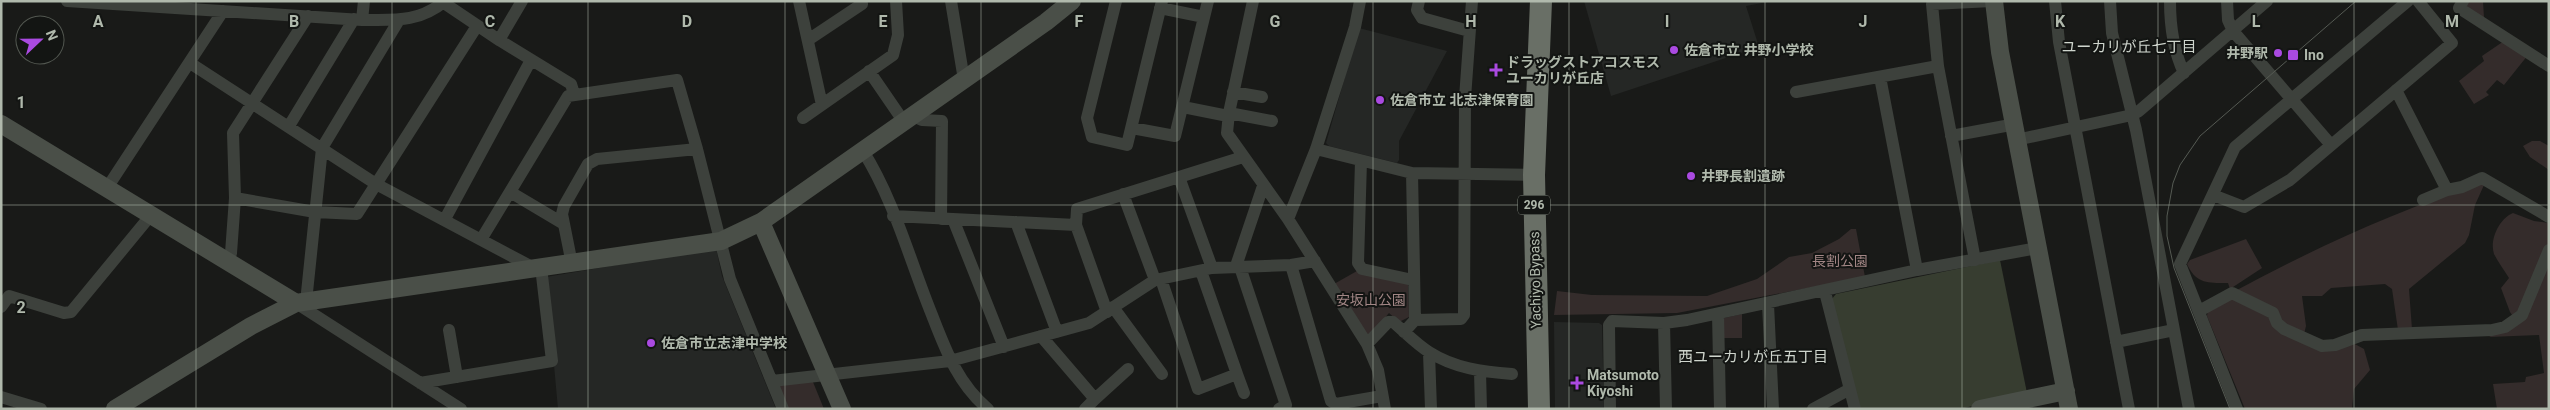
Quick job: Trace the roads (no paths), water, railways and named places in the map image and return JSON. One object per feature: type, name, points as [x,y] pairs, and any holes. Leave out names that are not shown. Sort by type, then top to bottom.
[{"type":"highway","name":"Yachiyo Bypass","points":[[1539,409],[1534,174],[1541,1]]},
{"type":"street","points":[[67,1],[196,5],[223,11],[400,20],[432,12],[443,2],[498,40],[571,84],[574,94]]},
{"type":"street","points":[[289,126],[358,19],[364,1]]},
{"type":"street","points":[[498,40],[522,1]]},
{"type":"street","points":[[799,1],[822,105]]},
{"type":"street","points":[[808,40],[862,4],[861,1]]},
{"type":"street","points":[[803,118],[893,55],[898,35],[896,1]]},
{"type":"street","points":[[952,1],[964,80]]},
{"type":"street","points":[[1116,1],[1087,118],[1092,137],[1127,145],[1161,4],[1204,17]]},
{"type":"street","points":[[1132,128],[1175,136],[1208,1]]},
{"type":"street","points":[[1253,1],[1233,92],[1227,133],[1242,157],[1288,218],[1367,344],[1378,370],[1384,403],[1336,404],[1331,401],[1291,265]]},
{"type":"street","points":[[1288,218],[1316,149],[1355,28],[1360,1]]},
{"type":"street","points":[[1418,1],[1417,10],[1422,18],[1469,31]]},
{"type":"street","points":[[1414,320],[1462,319],[1464,315],[1465,98],[1472,1]]},
{"type":"street","points":[[1975,260],[1938,66],[1932,4],[1993,1],[2016,140],[2067,400],[1980,409]]},
{"type":"street","points":[[2055,1],[2059,42],[2129,409]]},
{"type":"street","points":[[2110,1],[2112,33],[2132,115],[2189,409]]},
{"type":"street","points":[[2170,1],[2171,30],[2178,59],[2184,73]]},
{"type":"street","points":[[2227,1],[2228,20],[2233,31],[2331,145]]},
{"type":"street","points":[[2016,140],[2132,115],[2267,1]]},
{"type":"street","points":[[2237,409],[2180,264],[2235,147],[2408,1]]},
{"type":"street","points":[[2213,195],[2244,207],[2290,180],[2452,43],[2418,1]]},
{"type":"street","points":[[2462,1],[2459,8],[2549,66]]},
{"type":"street","points":[[114,409],[133,404],[252,326],[301,303],[721,241],[761,222],[964,80],[1065,3]]},
{"type":"street","points":[[107,188],[223,11]]},
{"type":"street","points":[[228,262],[231,253],[235,198],[233,133],[308,16]]},
{"type":"street","points":[[301,303],[315,212],[322,148],[400,20]]},
{"type":"street","points":[[235,198],[315,212],[357,214],[477,26]]},
{"type":"street","points":[[445,219],[531,60]]},
{"type":"street","points":[[190,62],[376,184],[538,268]]},
{"type":"street","points":[[1796,92],[1938,66]]},
{"type":"street","points":[[869,71],[908,119],[942,121],[947,219],[1004,347]]},
{"type":"street","points":[[1880,77],[1918,270]]},
{"type":"street","points":[[482,238],[568,96],[677,80],[697,149],[730,280],[783,409]]},
{"type":"street","points":[[2396,90],[2447,190]]},
{"type":"street","points":[[1233,92],[1262,97]]},
{"type":"street","points":[[1182,107],[1272,121]]},
{"type":"street","points":[[1,124],[228,262],[301,303],[420,383],[441,403],[461,409]]},
{"type":"street","points":[[1951,136],[2004,126]]},
{"type":"street","points":[[572,264],[564,224],[564,206],[588,164],[597,159],[697,149]]},
{"type":"street","points":[[1316,149],[1412,173],[1534,174]]},
{"type":"street","points":[[863,151],[893,216],[950,361],[968,390],[988,409]]},
{"type":"street","points":[[1162,374],[1110,310],[1076,225],[1077,209],[1242,157]]},
{"type":"street","points":[[1361,160],[1358,264],[1362,270],[1413,280]]},
{"type":"street","points":[[1404,332],[1414,320],[1412,173]]},
{"type":"street","points":[[1179,177],[1244,393]]},
{"type":"street","points":[[2423,200],[2482,178],[2549,217]]},
{"type":"street","points":[[1263,186],[1238,267],[1286,405],[1279,409]]},
{"type":"street","points":[[510,192],[564,224]]},
{"type":"street","points":[[1123,194],[1158,280],[1198,389],[1237,374]]},
{"type":"street","points":[[1,307],[10,296],[64,314],[71,312],[151,215]]},
{"type":"street","points":[[893,216],[1076,225]]},
{"type":"street","points":[[761,222],[842,409]]},
{"type":"street","points":[[1016,222],[1057,332]]},
{"type":"street","points":[[1610,409],[1609,325],[1612,321],[1664,323],[1718,314],[1825,292],[1918,270],[2037,248]]},
{"type":"street","points":[[2199,311],[2232,293],[2273,313],[2277,323],[2284,329],[2322,346],[2335,345],[2362,335],[2492,330],[2505,327],[2522,316],[2545,271],[2549,250]]},
{"type":"street","points":[[772,380],[950,361],[1089,323],[1158,280],[1206,269],[1291,265],[1315,261]]},
{"type":"street","points":[[420,383],[552,360],[538,268]]},
{"type":"street","points":[[1825,292],[1855,409]]},
{"type":"street","points":[[1768,304],[1773,409]]},
{"type":"street","points":[[1718,314],[1720,409]]},
{"type":"street","points":[[1367,344],[1388,322],[1393,322],[1429,352],[1454,364],[1480,372],[1512,374]]},
{"type":"street","points":[[1664,323],[1666,409]]},
{"type":"street","points":[[449,330],[458,376]]},
{"type":"street","points":[[2116,342],[2174,330]]},
{"type":"street","points":[[1041,336],[1096,399]]},
{"type":"street","points":[[1429,352],[1431,409]]},
{"type":"street","points":[[1085,409],[1128,369]]},
{"type":"street","points":[[1480,372],[1481,409]]},
{"type":"street","points":[[1813,409],[1850,390]]},
{"type":"street","points":[[1,398],[41,409]]},
{"type":"tram line","points":[[2230,409],[2174,268],[2167,236],[2167,216],[2173,183],[2180,165],[2200,136],[2356,1]]},
{"type":"place","name":"佐倉市立 井野小学校","points":[[1674,50]]},
{"type":"place","name":"井野駅","points":[[2278,53]]},
{"type":"place","name":"Ino","points":[[2293,55]]},
{"type":"place","name":"ドラッグストアコスモス ユーカリが丘店","points":[[1496,70]]},
{"type":"place","name":"佐倉市立 北志津保育園","points":[[1380,100]]},
{"type":"place","name":"井野長割遺跡","points":[[1691,176]]},
{"type":"place","name":"佐倉市立志津中学校","points":[[651,343]]},
{"type":"place","name":"Matsumoto Kiyoshi","points":[[1577,383]]},
{"type":"district","name":"ユーカリが丘七丁目","points":[[2129,47]]},
{"type":"district","name":"西ユーカリが丘五丁目","points":[[1753,357]]},
{"type":"park label","name":"長割公園","points":[[1840,261]]},
{"type":"park label","name":"安坂山公園","points":[[1371,300]]}]
